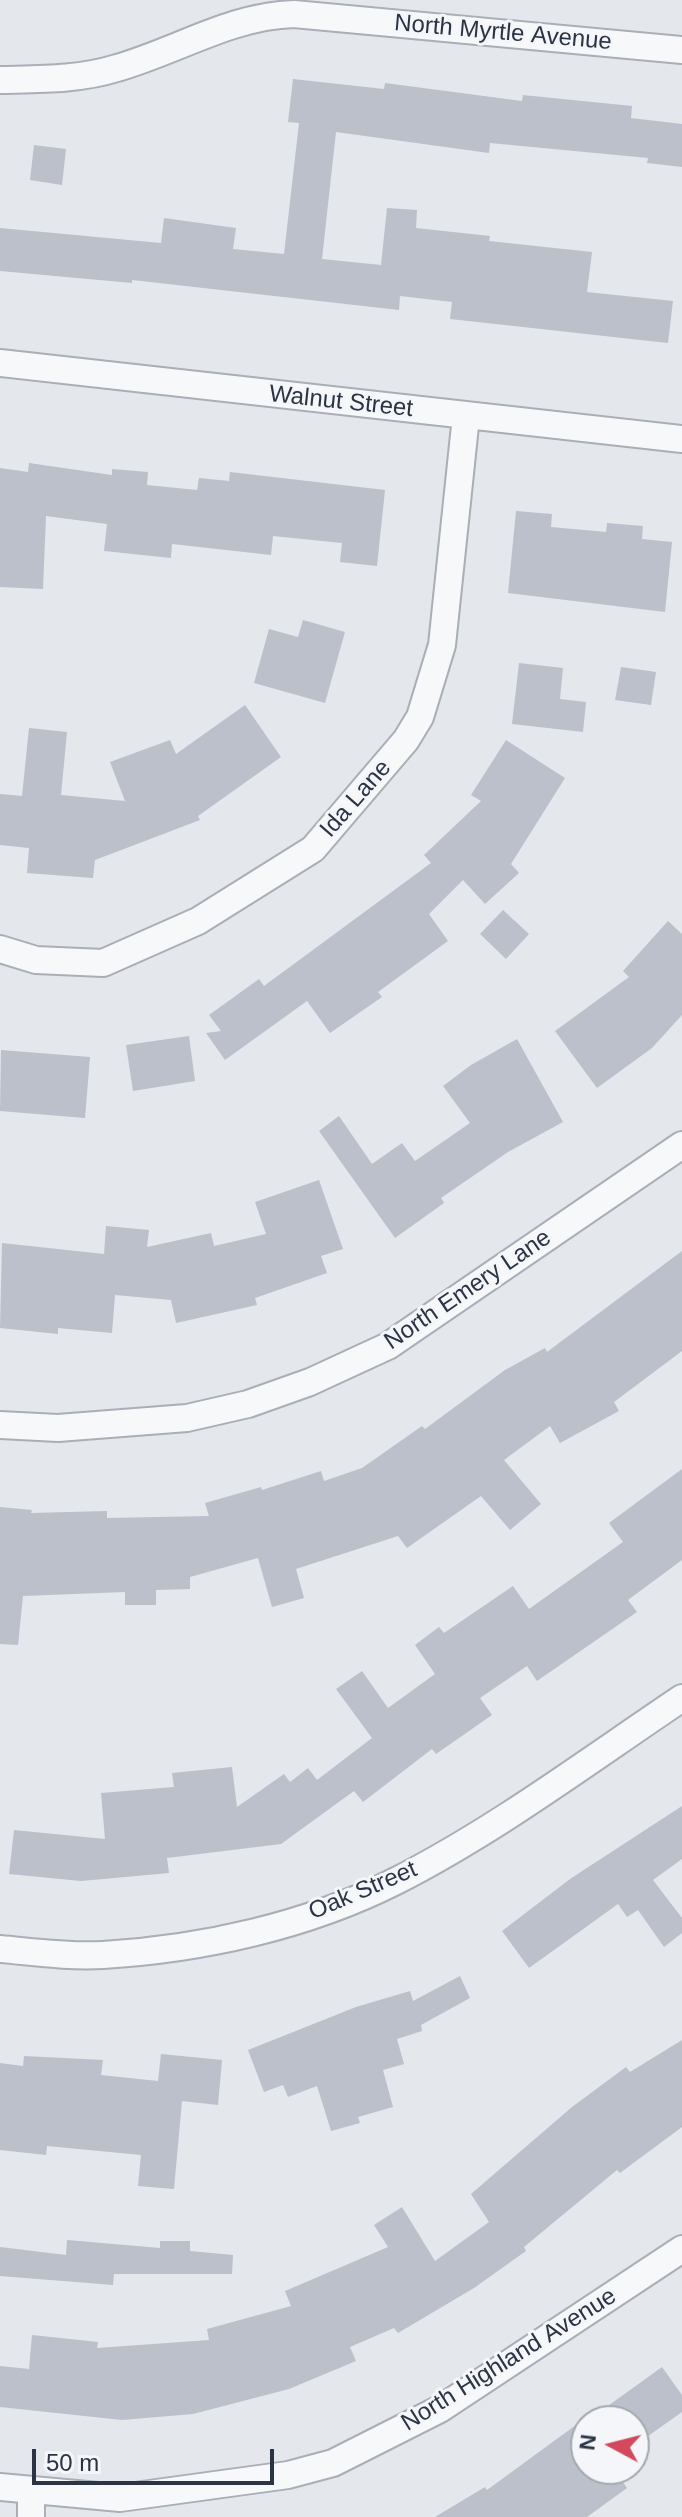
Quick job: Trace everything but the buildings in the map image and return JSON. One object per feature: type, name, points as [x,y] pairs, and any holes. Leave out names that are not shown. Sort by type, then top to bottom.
[{"type":"street","name":"North Myrtle Avenue","points":[[0,80],[79,78],[118,68],[229,25],[261,15],[283,14],[682,50]]},
{"type":"street","name":"Walnut Street","points":[[0,363],[682,439]]},
{"type":"street","name":"Ida Lane","points":[[0,949],[36,960],[103,963],[198,921],[313,849],[406,740],[420,717],[442,645],[466,416]]},
{"type":"street","name":"North Emery Lane","points":[[0,1425],[58,1428],[187,1418],[248,1404],[310,1382],[388,1346],[682,1145]]},
{"type":"street","name":"Oak Street","points":[[0,1949],[102,1955],[210,1943],[326,1911],[394,1882],[476,1835],[682,1698]]},
{"type":"street","name":"North Highland Avenue","points":[[0,2487],[120,2498],[288,2475],[333,2463],[440,2409],[682,2249]]},
{"type":"street","points":[[31,2490],[31,2517]]}]
